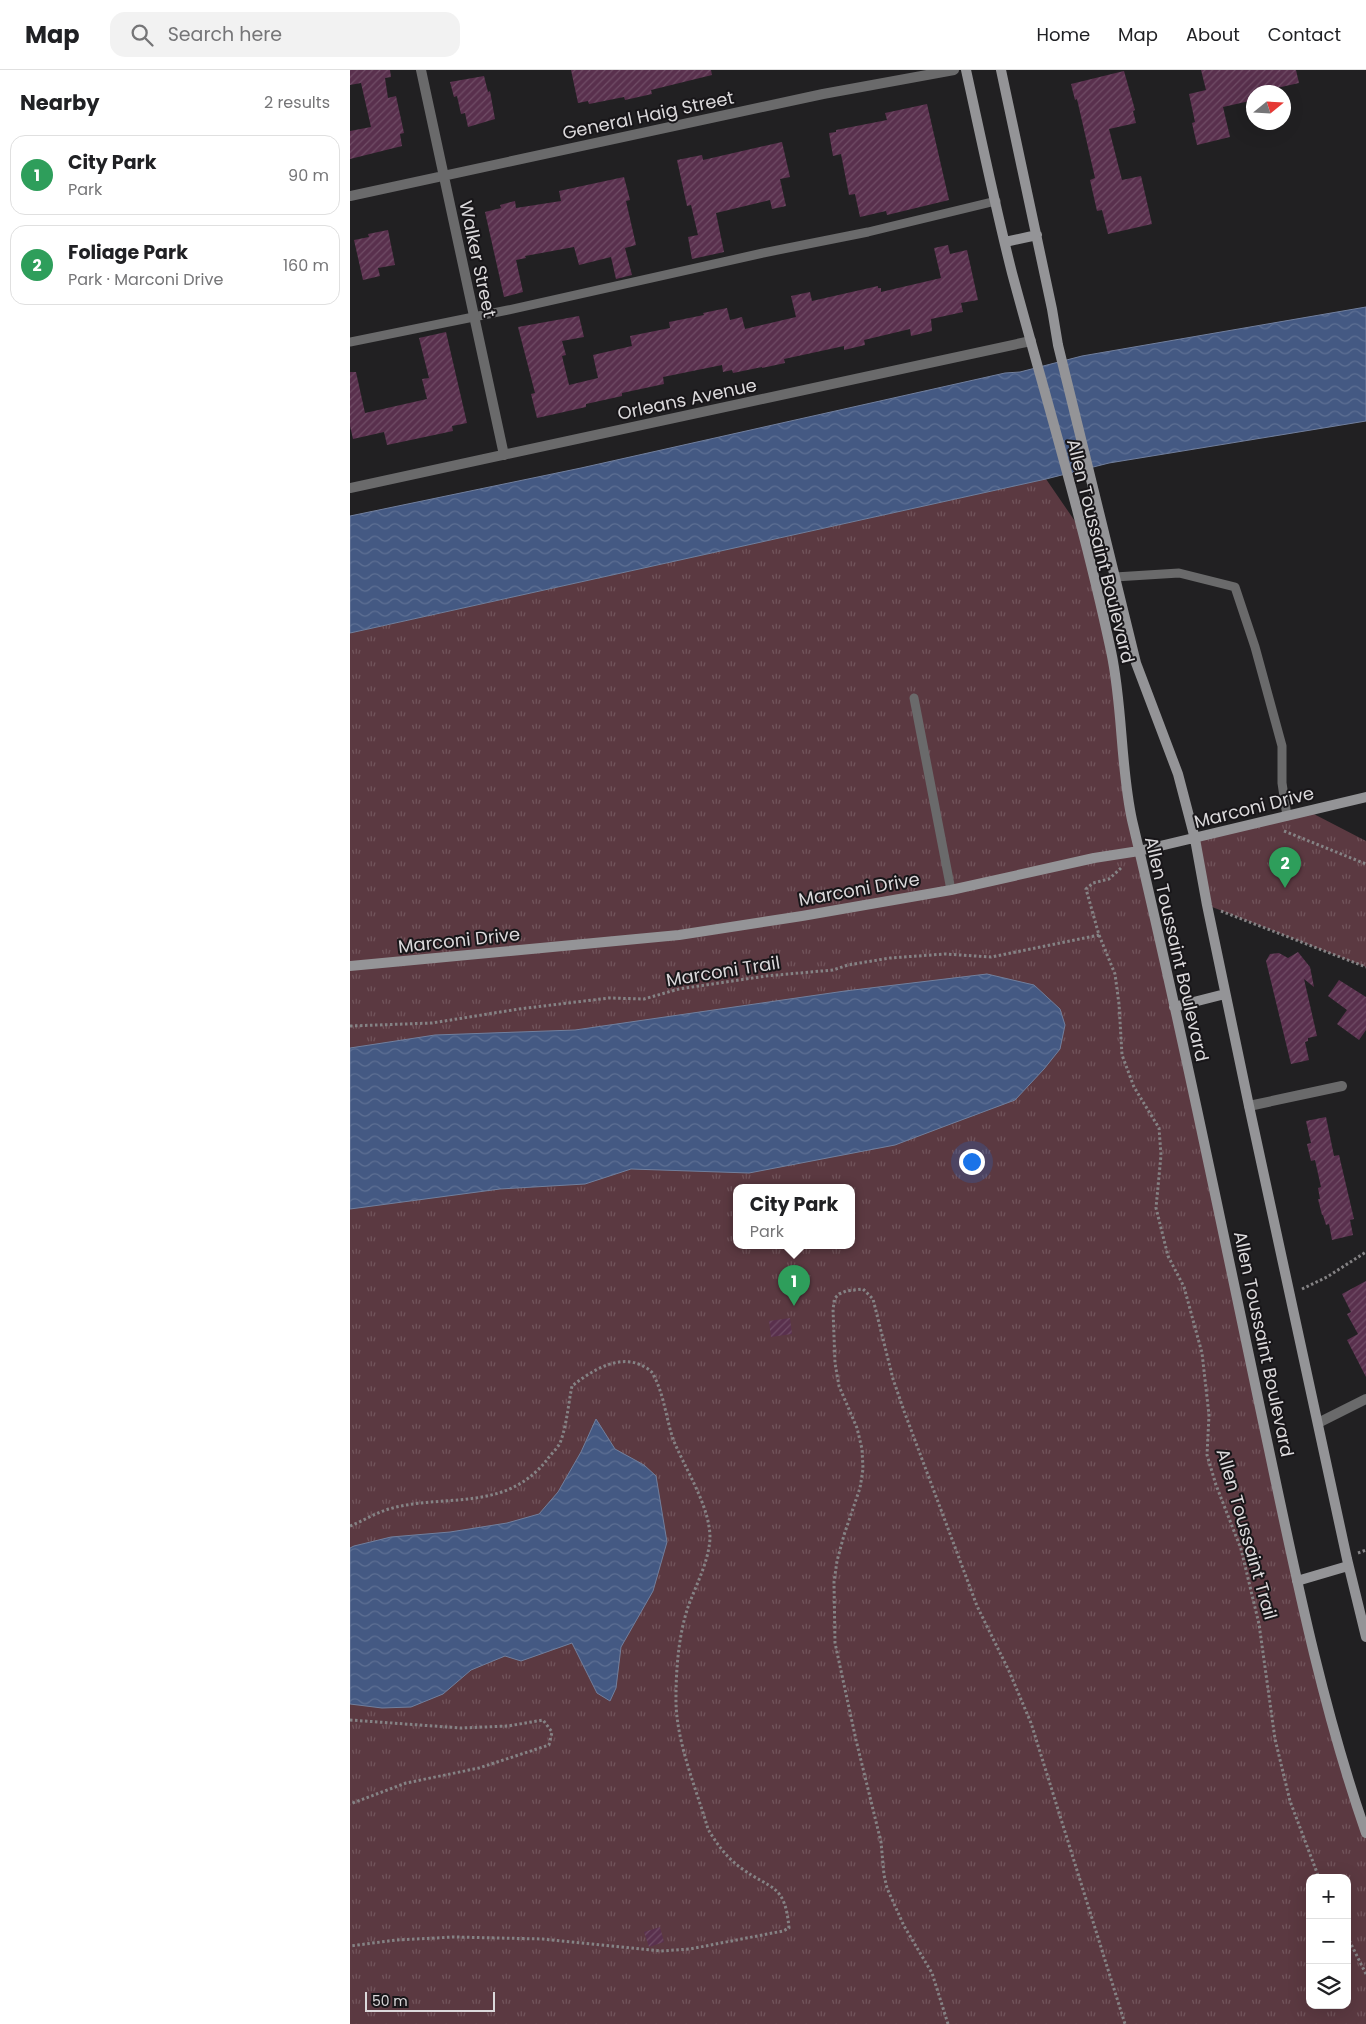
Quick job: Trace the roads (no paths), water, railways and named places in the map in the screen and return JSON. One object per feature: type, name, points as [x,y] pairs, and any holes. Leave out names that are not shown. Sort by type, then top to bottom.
[{"type":"main road","name":"Allen Toussaint Boulevard","points":[[966,70],[1005,242],[1071,490],[1111,653],[1120,702],[1124,766],[1129,803],[1139,851],[1297,1581],[1327,1705],[1366,1833]]},
{"type":"main road","name":"Allen Toussaint Boulevard","points":[[1001,70],[1058,344],[1136,663],[1178,774],[1195,839],[1225,994],[1348,1566],[1366,1637]]},
{"type":"main road","points":[[1005,242],[1036,235]]},
{"type":"main road","name":"Marconi Drive","points":[[350,966],[679,935],[802,916],[951,890],[1094,858],[1139,851],[1366,797]]},
{"type":"main road","points":[[1174,1007],[1225,994]]},
{"type":"main road","points":[[1297,1581],[1348,1566]]},
{"type":"street","name":"Walker Street","points":[[421,70],[504,455]]},
{"type":"street","name":"General Haig Street","points":[[350,196],[823,94],[954,70]]},
{"type":"street","name":"Orleans Avenue","points":[[350,488],[1032,346]]},
{"type":"street","points":[[1249,1106],[1342,1086]]},
{"type":"street","points":[[1318,1423],[1366,1400]]},
{"type":"lane","points":[[350,342],[868,232],[996,201]]},
{"type":"lane","points":[[1115,577],[1179,573],[1235,587],[1256,647],[1282,746],[1282,783],[1287,816]]},
{"type":"lane","points":[[914,698],[951,890]]},
{"type":"water","points":[[1366,307],[1366,421],[1109,463],[1046,479],[350,633],[350,516],[581,468],[1005,373],[1020,372],[1082,356]]},
{"type":"water","points":[[987,974],[1034,985],[1060,1009],[1065,1025],[1060,1049],[1015,1100],[895,1145],[749,1173],[631,1169],[585,1184],[500,1189],[350,1209],[350,1048],[435,1035],[575,1030],[845,991]]},
{"type":"water","points":[[596,1419],[615,1449],[644,1465],[656,1476],[667,1542],[653,1591],[621,1647],[616,1688],[610,1701],[597,1693],[572,1643],[521,1661],[505,1656],[471,1670],[443,1694],[411,1707],[382,1708],[350,1704],[350,1548],[391,1537],[450,1532],[507,1523],[539,1514],[558,1492],[581,1452]]},
{"type":"place","name":"Foliage Park","points":[[1285,888]]},
{"type":"place","name":"City Park","points":[[794,1306]]}]
